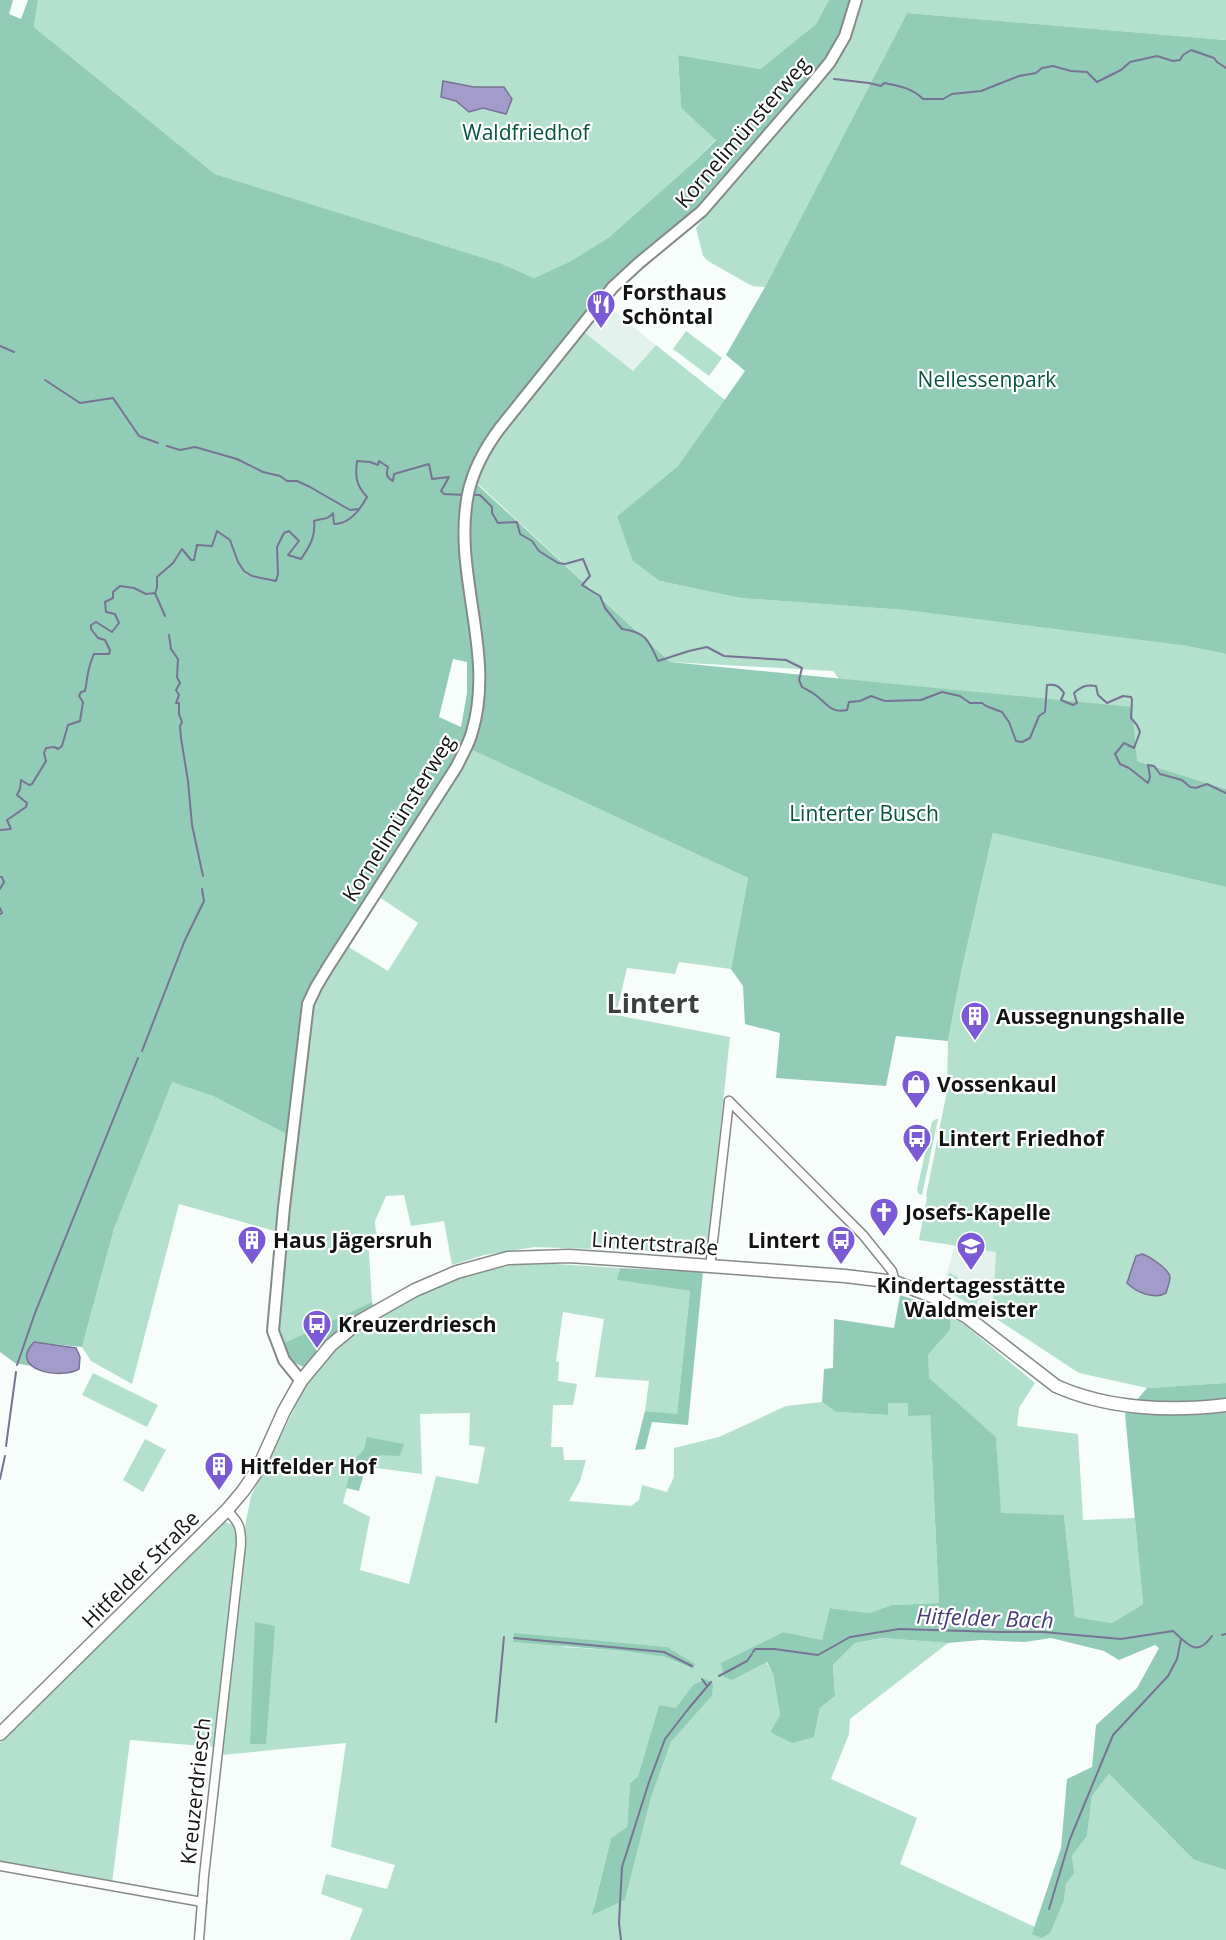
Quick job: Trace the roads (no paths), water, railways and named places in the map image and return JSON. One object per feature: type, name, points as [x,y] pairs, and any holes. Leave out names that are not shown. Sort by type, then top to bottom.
[{"type":"main road","name":"Lintertstraße","points":[[301,1381],[331,1345],[370,1315],[415,1290],[457,1272],[508,1258],[568,1256],[833,1275],[895,1282],[934,1297],[968,1317],[1056,1386],[1073,1394],[1133,1406],[1226,1405]]},
{"type":"main road","name":"Hitfelder Straße","points":[[0,1734],[227,1510],[257,1471],[284,1411],[301,1381]]},
{"type":"street","name":"Kornelimünsterweg","points":[[301,1381],[285,1360],[273,1331],[284,1207],[308,1004],[328,967],[457,766],[472,734],[480,675],[465,545],[466,505],[480,459],[500,428],[613,287],[639,262],[702,211],[812,86],[830,62],[845,36],[856,0]]},
{"type":"street","points":[[710,1267],[729,1101],[863,1235],[892,1271],[895,1282]]},
{"type":"street","name":"Kreuzerdriesch","points":[[199,1940],[241,1544],[241,1529],[227,1510]]},
{"type":"street","points":[[0,1866],[202,1902]]},
{"type":"waterway","points":[[834,79],[881,86],[884,83],[910,90],[923,99],[943,99],[952,94],[981,91],[1053,66],[1087,72],[1097,82],[1121,70],[1130,62],[1157,56],[1173,61],[1180,60],[1191,50],[1214,58],[1226,68]]},
{"type":"waterway","points":[[0,346],[14,352]]},
{"type":"waterway","points":[[45,380],[80,403],[113,398],[139,436],[158,443]]},
{"type":"waterway","points":[[167,446],[180,450],[195,447],[237,459],[287,481],[297,481],[350,510],[359,509]]},
{"type":"waterway","points":[[0,830],[11,829],[7,820],[26,807],[27,803],[17,795],[21,780],[29,785],[32,784],[46,761],[44,753],[46,748],[58,749],[62,746],[68,725],[80,721],[83,702],[79,696],[85,691],[94,654],[109,654],[110,650],[105,640],[98,638],[91,629],[91,625],[96,622],[112,632],[119,623],[115,614],[106,612],[105,602],[113,598],[113,592],[120,586],[134,588],[146,594],[155,593],[157,577],[173,563],[182,549],[191,560],[194,560],[197,545],[212,546],[217,531],[230,540],[244,571],[252,576],[276,581],[277,547],[284,533],[289,531],[299,541],[288,555],[301,559],[313,537],[314,521],[331,516],[333,513],[334,524],[345,522],[361,507],[367,497],[357,480],[357,461],[378,465],[379,461],[388,467],[387,475],[393,481],[394,474],[429,464],[432,479],[449,477],[441,491],[444,494],[465,495]]},
{"type":"waterway","points":[[470,495],[480,495],[492,507],[492,513],[498,523],[517,522],[520,534],[532,541],[539,551],[558,563],[565,564],[583,559],[590,576],[582,585],[600,596],[605,608],[622,629],[642,635],[658,661],[707,647],[724,656],[786,660],[802,668],[799,680],[802,687],[815,694],[831,708],[838,710],[847,710],[849,702],[860,701],[871,696],[885,701],[921,700],[942,692],[960,696],[970,703],[982,703],[1002,712],[1009,722],[1016,741],[1022,742],[1030,738],[1039,716],[1045,712],[1047,685],[1059,687],[1064,693],[1061,700],[1073,705],[1077,703],[1074,693],[1086,686],[1096,686],[1098,695],[1107,703],[1123,696],[1131,697],[1132,700],[1131,718],[1140,732],[1134,748],[1124,743],[1115,754],[1120,764],[1148,783],[1150,777],[1148,765],[1154,766],[1160,774],[1182,780],[1190,787],[1196,788],[1207,784],[1226,793]]},
{"type":"waterway","points":[[155,593],[165,616]]},
{"type":"waterway","points":[[169,635],[171,649],[178,659],[177,677],[180,683],[176,690],[179,695],[176,703],[179,703],[182,722],[181,738],[192,825],[203,876]]},
{"type":"waterway","points":[[0,877],[4,882],[0,889]]},
{"type":"waterway","points":[[142,1051],[185,940],[204,901],[202,889]]},
{"type":"waterway","points":[[0,908],[2,913],[0,914]]},
{"type":"waterway","points":[[17,1365],[35,1313],[138,1058]]},
{"type":"waterway","points":[[6,1446],[16,1372]]},
{"type":"waterway","points":[[0,1479],[5,1456]]},
{"type":"waterway","name":"Hitfelder Bach","points":[[753,1652],[755,1649],[774,1649],[818,1655],[850,1637],[899,1629],[1043,1632],[1121,1639],[1173,1631],[1191,1646],[1196,1647],[1206,1643],[1212,1636]]},
{"type":"waterway","name":"Hitfelder Bach","points":[[1222,1635],[1226,1634]]},
{"type":"waterway","points":[[496,1722],[504,1637]]},
{"type":"waterway","points":[[514,1638],[664,1652],[692,1666]]},
{"type":"waterway","points":[[1049,1909],[1070,1839],[1113,1735],[1168,1676],[1177,1659],[1181,1639]]},
{"type":"waterway","name":"Hitfelder Bach","points":[[719,1676],[747,1661],[752,1654]]},
{"type":"waterway","points":[[702,1679],[707,1686]]},
{"type":"waterway","name":"Hitfelder Bach","points":[[621,1940],[619,1923],[622,1867],[649,1782],[665,1739],[711,1682]]},
{"type":"place","name":"Forsthaus Schöntal","points":[[601,330]]},
{"type":"place","name":"Aussegnungshalle","points":[[975,1042]]},
{"type":"place","name":"Vossenkaul","points":[[916,1110]]},
{"type":"place","name":"Lintert Friedhof","points":[[917,1164]]},
{"type":"place","name":"Josefs-Kapelle","points":[[884,1238]]},
{"type":"place","name":"Haus Jägersruh","points":[[252,1266]]},
{"type":"place","name":"Lintert","points":[[841,1266]]},
{"type":"place","name":"Kindertagesstätte Waldmeister","points":[[971,1272]]},
{"type":"place","name":"Kreuzerdriesch","points":[[317,1350]]},
{"type":"place","name":"Hitfelder Hof","points":[[219,1492]]},
{"type":"district","name":"Lintert","points":[[653,1002]]},
{"type":"park label","name":"Waldfriedhof","points":[[526,132]]},
{"type":"park label","name":"Nellessenpark","points":[[987,379]]},
{"type":"park label","name":"Linterter Busch","points":[[864,813]]}]
